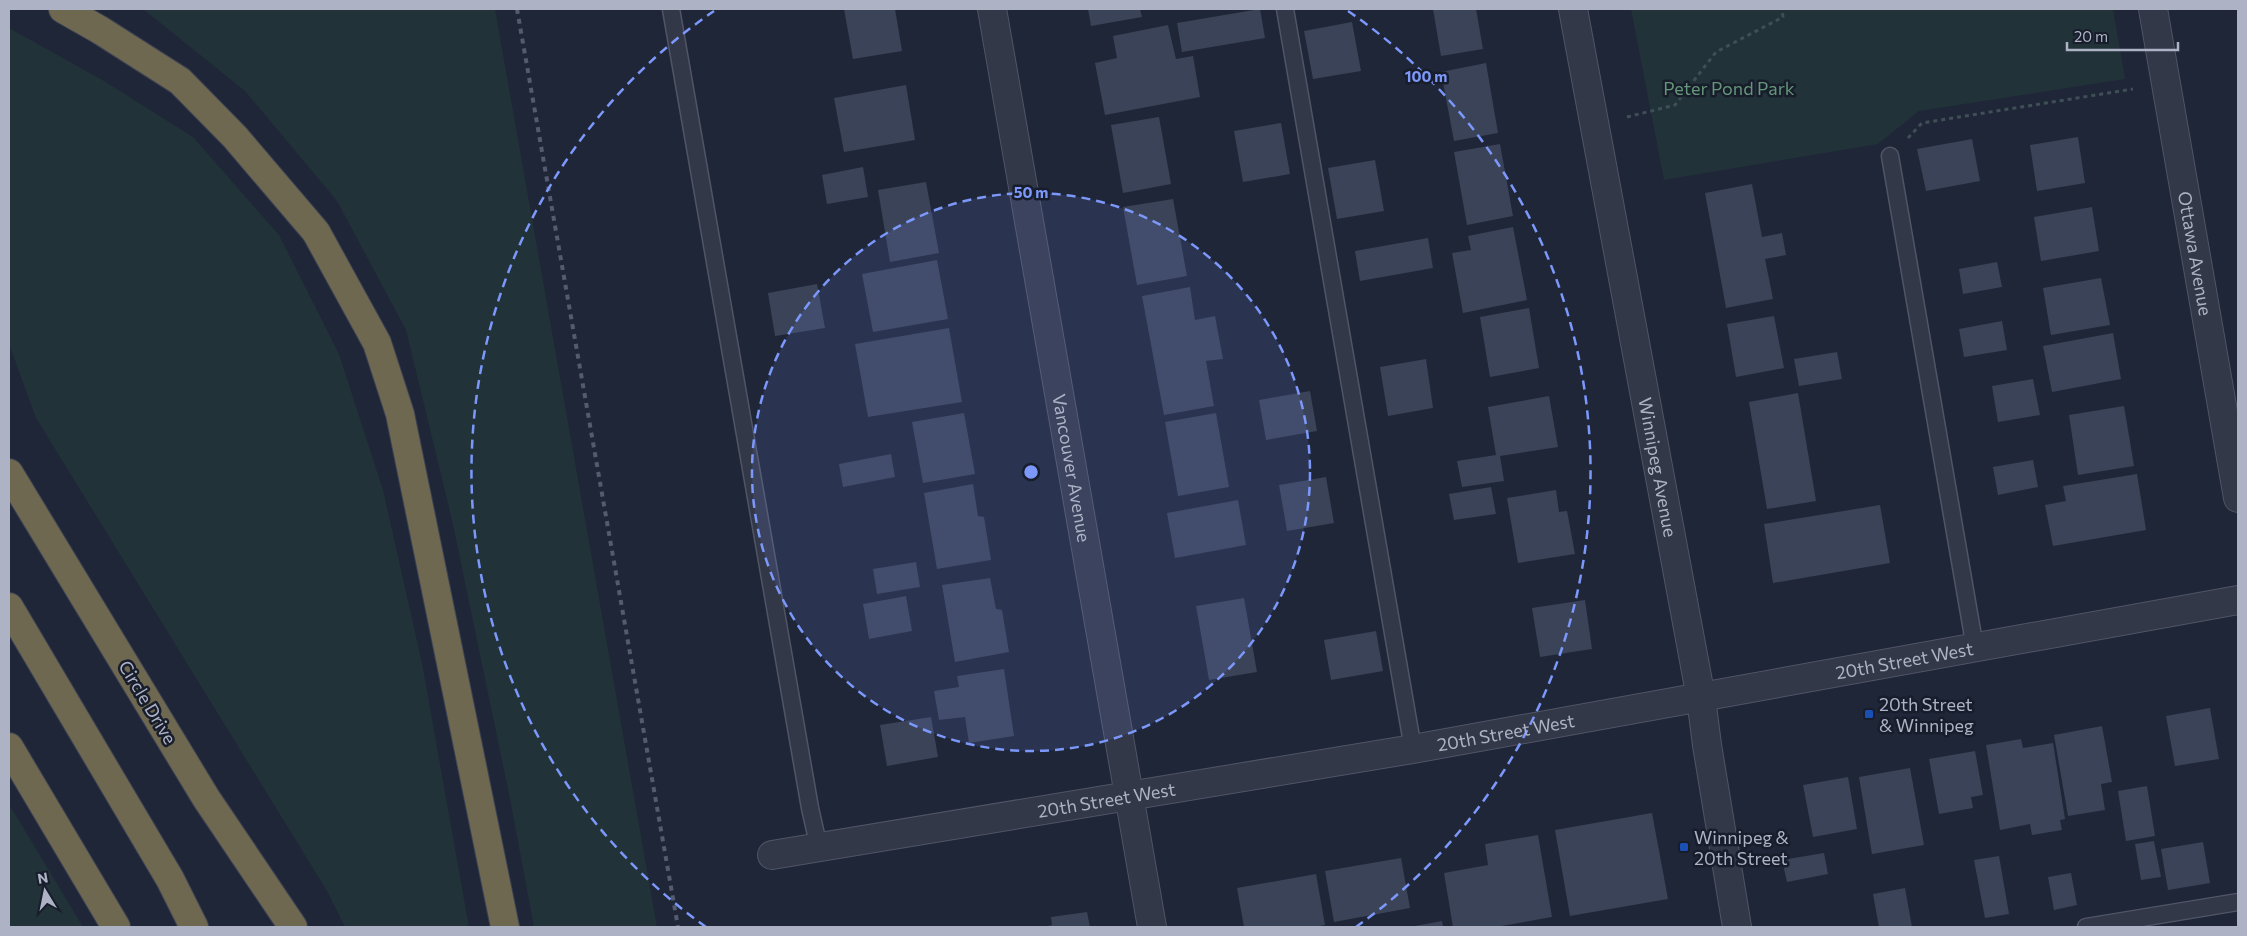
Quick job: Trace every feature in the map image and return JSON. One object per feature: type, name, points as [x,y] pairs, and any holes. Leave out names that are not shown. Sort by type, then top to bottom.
[{"type":"highway","points":[[62,9],[180,81],[235,137],[316,232],[377,343],[400,414],[505,927]]},
{"type":"highway","name":"Circle Drive","points":[[9,473],[206,798],[293,927]]},
{"type":"highway","points":[[9,607],[170,879],[194,927]]},
{"type":"highway","points":[[9,747],[116,927]]},
{"type":"street","name":"Vancouver Avenue","points":[[992,9],[1152,927]]},
{"type":"street","name":"Winnipeg Avenue","points":[[1573,9],[1701,698],[1707,746],[1738,927]]},
{"type":"street","name":"Ottawa Avenue","points":[[2153,9],[2238,498]]},
{"type":"street","name":"20th Street West","points":[[772,855],[1414,749],[2238,600]]},
{"type":"lane","points":[[671,9],[808,798],[819,848]]},
{"type":"lane","points":[[1285,9],[1414,749]]},
{"type":"lane","points":[[1890,156],[1975,648]]},
{"type":"lane","points":[[2086,927],[2238,902]]},
{"type":"path","points":[[1628,117],[1674,105],[1716,52],[1782,17],[1782,9]]},
{"type":"path","points":[[1890,156],[1922,123],[2166,84]]},
{"type":"green space","points":[[143,9],[495,9],[657,927],[534,927],[510,799],[452,520],[406,330],[337,201],[245,91]]},
{"type":"green space","name":"Peter Pond Park","points":[[1631,9],[2113,9],[2125,79],[1919,111],[1878,144],[1664,180]]},
{"type":"green space","points":[[9,28],[104,81],[193,137],[279,235],[339,354],[383,490],[422,663],[469,927],[345,927],[327,891],[36,418],[9,344]]},
{"type":"green space","points":[[9,804],[83,927],[9,927]]},
{"type":"building","points":[[844,9],[895,9],[902,51],[853,59]]},
{"type":"building","points":[[1088,9],[1140,9],[1142,17],[1091,26]]},
{"type":"building","points":[[1260,9],[1265,38],[1182,52],[1177,23]]},
{"type":"building","points":[[1433,9],[1476,9],[1483,49],[1441,56]]},
{"type":"building","points":[[1352,22],[1361,71],[1313,79],[1304,31]]},
{"type":"building","points":[[1168,25],[1176,59],[1193,56],[1200,97],[1105,115],[1095,63],[1117,58],[1113,36]]},
{"type":"building","points":[[1486,63],[1498,133],[1454,141],[1441,72]]},
{"type":"building","points":[[906,85],[915,140],[844,152],[834,98]]},
{"type":"building","points":[[1159,117],[1171,184],[1123,193],[1111,125]]},
{"type":"building","points":[[1281,123],[1290,174],[1243,182],[1234,131]]},
{"type":"building","points":[[2078,137],[2085,183],[2037,191],[2030,145]]},
{"type":"building","points":[[1972,139],[1980,181],[1926,191],[1917,149]]},
{"type":"building","points":[[1500,144],[1513,216],[1467,225],[1454,152]]},
{"type":"building","points":[[1375,160],[1384,211],[1337,219],[1328,168]]},
{"type":"building","points":[[863,167],[868,197],[827,204],[822,175]]},
{"type":"building","points":[[926,182],[939,253],[890,262],[878,190]]},
{"type":"building","points":[[1752,184],[1762,237],[1782,233],[1786,255],[1765,259],[1773,299],[1726,308],[1705,193]]},
{"type":"building","points":[[1173,199],[1187,276],[1137,285],[1123,207]]},
{"type":"building","points":[[2092,207],[2099,251],[2041,261],[2034,217]]},
{"type":"building","points":[[1513,227],[1527,300],[1463,313],[1452,253],[1471,250],[1468,236]]},
{"type":"building","points":[[1428,238],[1433,268],[1360,281],[1355,251]]},
{"type":"building","points":[[937,260],[948,319],[873,332],[862,274]]},
{"type":"building","points":[[1997,262],[2002,287],[1963,294],[1959,269]]},
{"type":"building","points":[[2101,278],[2110,325],[2051,335],[2043,288]]},
{"type":"building","points":[[817,284],[825,328],[775,336],[768,293]]},
{"type":"building","points":[[1190,287],[1195,320],[1215,316],[1223,359],[1206,361],[1214,406],[1164,415],[1142,296]]},
{"type":"building","points":[[1529,308],[1539,368],[1490,377],[1480,317]]},
{"type":"building","points":[[1774,316],[1784,368],[1736,377],[1727,324]]},
{"type":"building","points":[[2002,321],[2007,350],[1964,357],[1959,329]]},
{"type":"building","points":[[949,328],[962,402],[868,417],[855,344]]},
{"type":"building","points":[[2113,333],[2121,379],[2052,392],[2043,346]]},
{"type":"building","points":[[1837,352],[1842,379],[1799,386],[1794,359]]},
{"type":"building","points":[[1426,359],[1433,408],[1388,416],[1380,367]]},
{"type":"building","points":[[2033,379],[2040,415],[1998,422],[1992,386]]},
{"type":"building","points":[[1310,391],[1317,431],[1266,440],[1259,400]]},
{"type":"building","points":[[1798,393],[1816,501],[1767,509],[1749,402]]},
{"type":"building","points":[[1549,396],[1558,447],[1500,456],[1504,481],[1462,487],[1457,461],[1496,455],[1488,407]]},
{"type":"building","points":[[2124,406],[2134,466],[2078,475],[2069,415]]},
{"type":"building","points":[[964,413],[975,474],[923,483],[912,422]]},
{"type":"building","points":[[1216,413],[1229,487],[1178,496],[1165,422]]},
{"type":"building","points":[[891,454],[895,477],[843,487],[839,464]]},
{"type":"building","points":[[2033,460],[2038,487],[1998,495],[1993,467]]},
{"type":"building","points":[[2137,474],[2146,530],[2053,546],[2045,505],[2066,501],[2063,486]]},
{"type":"building","points":[[1326,477],[1334,523],[1287,531],[1279,485]]},
{"type":"building","points":[[973,484],[978,516],[984,517],[991,560],[937,569],[924,493]]},
{"type":"building","points":[[1491,487],[1496,514],[1454,520],[1449,494]]},
{"type":"building","points":[[1556,490],[1559,512],[1567,511],[1575,554],[1518,563],[1507,498]]},
{"type":"building","points":[[1238,500],[1246,545],[1175,558],[1167,513]]},
{"type":"building","points":[[1880,505],[1890,563],[1773,583],[1764,524]]},
{"type":"building","points":[[916,562],[920,587],[877,594],[873,569]]},
{"type":"building","points":[[990,578],[996,609],[1002,610],[1009,652],[955,662],[942,585]]},
{"type":"building","points":[[906,596],[912,631],[869,639],[863,604]]},
{"type":"building","points":[[1244,598],[1257,672],[1209,680],[1196,606]]},
{"type":"building","points":[[1585,600],[1592,649],[1540,657],[1532,608]]},
{"type":"building","points":[[1376,631],[1383,671],[1331,680],[1324,640]]},
{"type":"building","points":[[1004,669],[1014,736],[969,743],[965,717],[939,720],[934,691],[959,687],[957,676]]},
{"type":"building","points":[[2210,708],[2219,759],[2175,766],[2166,716]]},
{"type":"building","points":[[931,717],[938,757],[887,766],[880,725]]},
{"type":"building","points":[[2102,726],[2112,782],[2101,784],[2105,810],[2068,816],[2054,735]]},
{"type":"building","points":[[2021,739],[2023,748],[2053,743],[2065,819],[2060,820],[2062,830],[2032,835],[2030,824],[2000,830],[1986,745]]},
{"type":"building","points":[[1975,751],[1983,795],[1971,797],[1973,808],[1939,814],[1929,759]]},
{"type":"building","points":[[1910,768],[1924,845],[1872,854],[1859,777]]},
{"type":"building","points":[[1848,777],[1857,829],[1813,837],[1803,785]]},
{"type":"building","points":[[2147,786],[2155,836],[2126,841],[2118,791]]},
{"type":"building","points":[[1652,813],[1668,899],[1570,916],[1555,830]]},
{"type":"building","points":[[1538,835],[1552,917],[1496,927],[1453,927],[1444,873],[1488,865],[1485,844]]},
{"type":"building","points":[[2154,841],[2161,877],[2141,880],[2135,844]]},
{"type":"building","points":[[2203,842],[2210,883],[2168,890],[2161,849]]},
{"type":"building","points":[[1824,853],[1828,874],[1787,882],[1782,860]]},
{"type":"building","points":[[1999,856],[2009,914],[1985,918],[1974,860]]},
{"type":"building","points":[[1401,858],[1410,908],[1334,922],[1325,871]]},
{"type":"building","points":[[2071,873],[2077,905],[2054,910],[2048,877]]},
{"type":"building","points":[[1316,874],[1325,925],[1313,927],[1244,927],[1237,888]]},
{"type":"building","points":[[1905,888],[1912,927],[1879,927],[1873,894]]},
{"type":"building","points":[[1087,912],[1090,927],[1043,927],[1052,925],[1051,917]]},
{"type":"building","points":[[1442,921],[1443,927],[1415,927],[1415,926]]},
{"type":"railway","points":[[517,9],[678,927]]},
{"type":"place","name":"20th Street & Winnipeg","points":[[1869,714]]},
{"type":"place","name":"Winnipeg & 20th Street","points":[[1684,847]]}]
